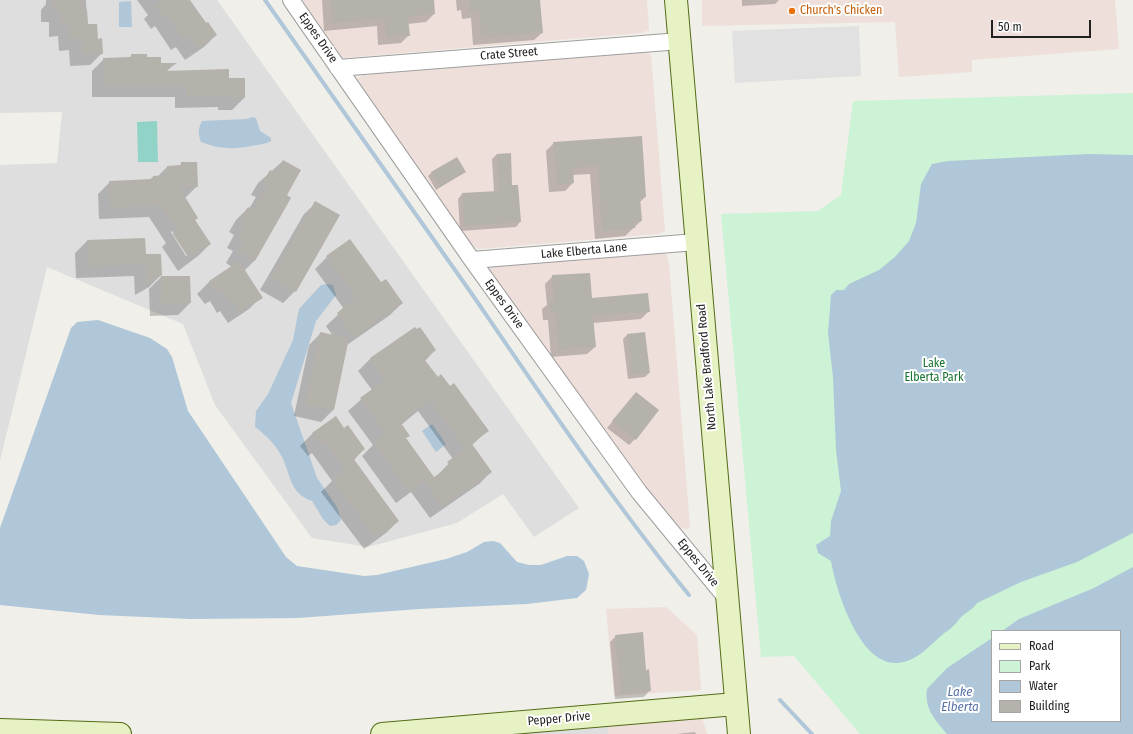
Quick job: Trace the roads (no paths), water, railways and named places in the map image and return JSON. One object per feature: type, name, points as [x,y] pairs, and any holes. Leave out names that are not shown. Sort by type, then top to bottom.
[{"type":"main road","name":"North Lake Bradford Road","points":[[676,0],[738,734]]},
{"type":"main road","name":"Pepper Drive","points":[[382,734],[736,704]]},
{"type":"main road","points":[[0,730],[120,734]]},
{"type":"street","name":"Eppes Drive","points":[[291,0],[472,260],[639,492],[727,599]]},
{"type":"street","name":"Crate Street","points":[[338,68],[680,41]]},
{"type":"street","name":"Lake Elberta Lane","points":[[472,260],[696,242]]},
{"type":"water","points":[[131,1],[132,27],[119,27],[119,2]]},
{"type":"water","points":[[252,117],[256,118],[260,131],[271,138],[271,141],[242,148],[218,147],[201,142],[199,132],[202,121],[247,119]]},
{"type":"water","points":[[1089,154],[1133,155],[1133,533],[1077,562],[1021,582],[977,603],[950,629],[917,656],[905,662],[898,663],[884,661],[872,652],[861,640],[844,607],[831,561],[818,553],[816,545],[830,536],[831,521],[841,491],[836,450],[833,377],[828,333],[831,295],[836,290],[844,290],[849,284],[879,270],[895,257],[909,241],[916,223],[921,184],[932,164],[948,161]]},
{"type":"water","points":[[321,285],[333,285],[336,295],[316,321],[291,403],[317,478],[337,507],[341,520],[336,525],[330,526],[323,519],[312,501],[304,498],[295,488],[277,448],[255,427],[256,411],[268,394],[293,340],[299,309]]},
{"type":"water","points":[[98,320],[150,338],[167,349],[172,357],[188,411],[286,557],[297,566],[364,576],[377,575],[446,559],[467,552],[484,542],[493,541],[500,543],[517,562],[529,565],[541,565],[567,556],[577,556],[584,561],[589,574],[586,590],[577,598],[527,604],[419,609],[298,618],[191,619],[99,615],[0,605],[0,528],[71,328],[77,322]]},
{"type":"water","points":[[432,424],[446,444],[436,452],[422,431]]},
{"type":"water","name":"Lake Elberta","points":[[1133,567],[1133,734],[947,734],[931,713],[927,702],[927,689],[947,668],[991,639],[991,722],[1121,722],[1121,630],[1003,630],[1019,619],[1094,588]]},
{"type":"waterway","points":[[265,0],[578,448],[660,559],[689,595]]},
{"type":"waterway","points":[[780,700],[812,734]]},
{"type":"place","name":"Church's Chicken","points":[[792,11]]},
{"type":"park label","name":"Lake Elberta Park","points":[[934,371]]}]
